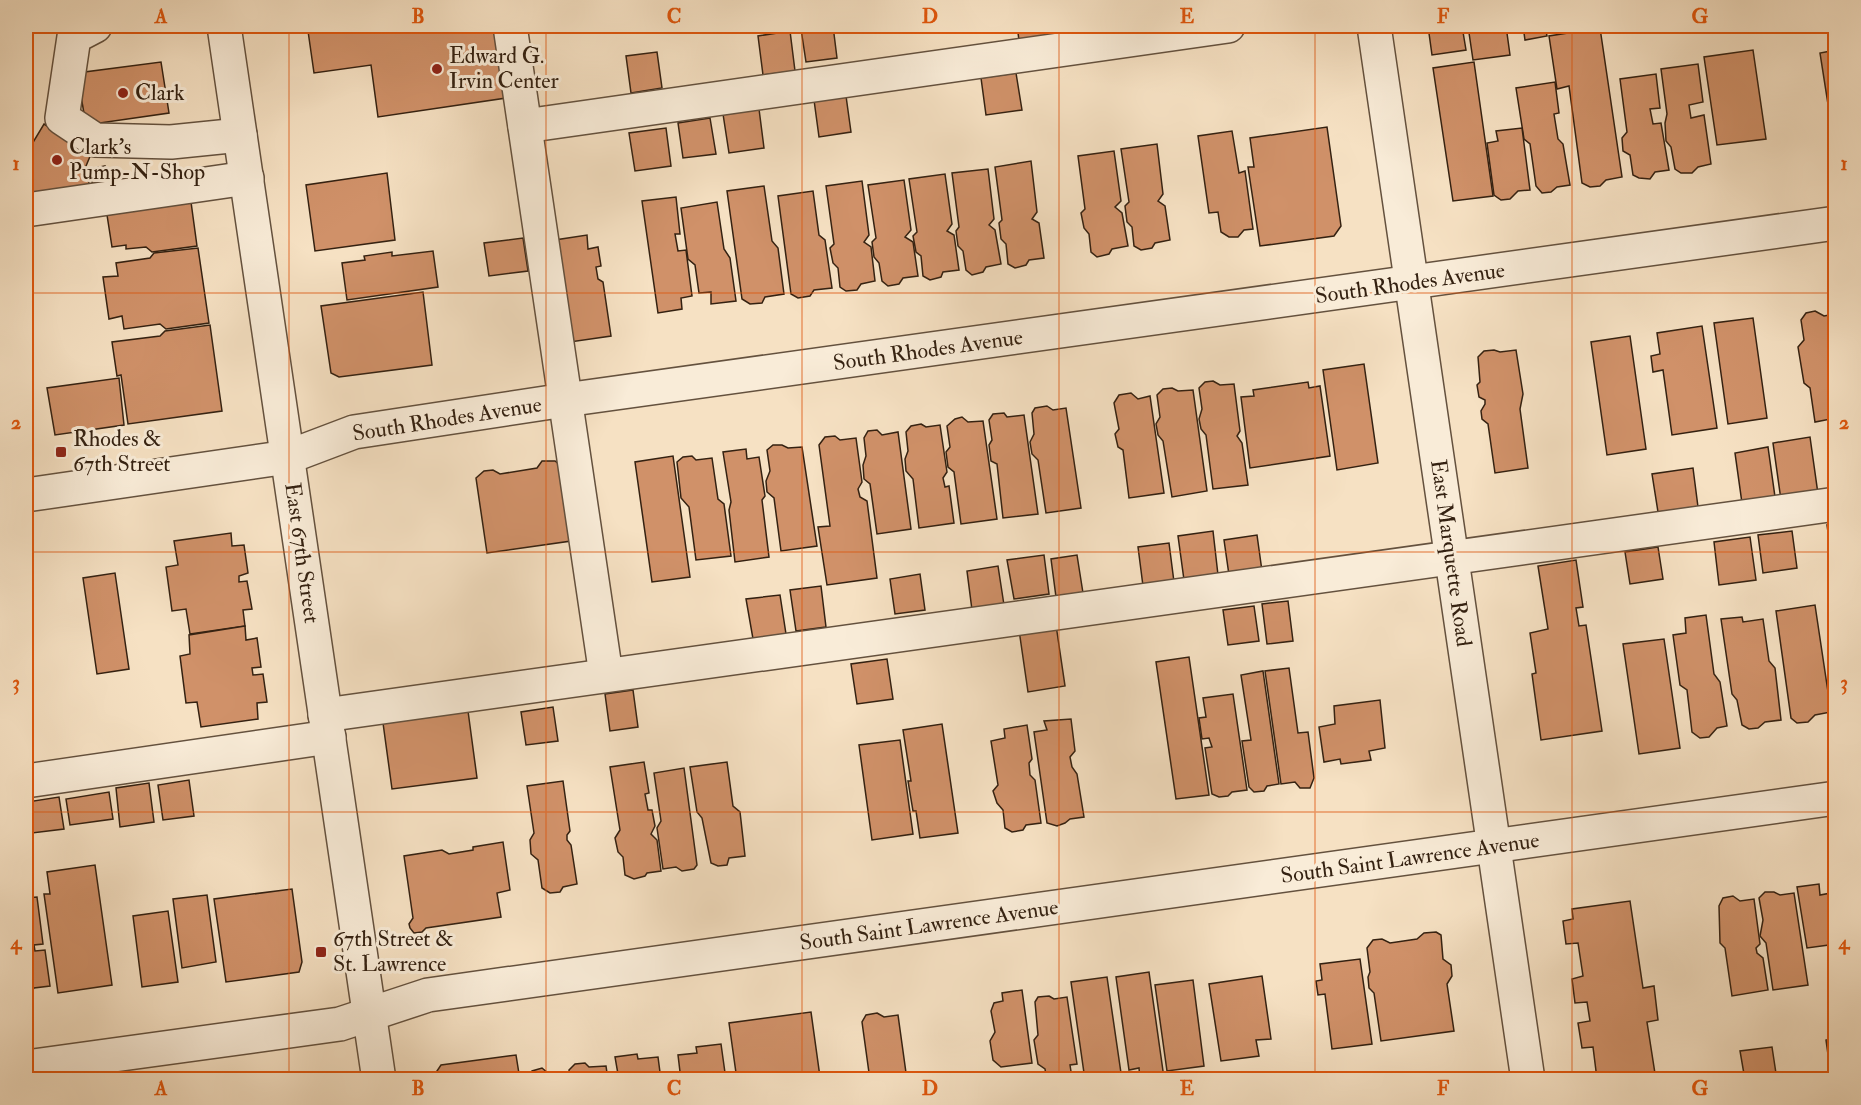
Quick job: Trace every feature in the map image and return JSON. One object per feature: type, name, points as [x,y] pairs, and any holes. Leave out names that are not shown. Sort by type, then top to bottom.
[{"type":"street","points":[[95,26],[74,37],[62,118],[95,140],[171,142],[240,135]]},
{"type":"street","name":"East 67th Street","points":[[224,26],[379,1080]]},
{"type":"street","points":[[510,26],[606,675]]},
{"type":"street","points":[[525,126],[1228,26]]},
{"type":"street","name":"East Marquette Road","points":[[1374,26],[1528,1080]]},
{"type":"street","points":[[26,210],[247,178]]},
{"type":"street","name":"South Rhodes Avenue","points":[[26,495],[288,457],[354,432],[566,400],[1836,223]]},
{"type":"street","points":[[26,781],[606,675],[1836,504]]},
{"type":"street","name":"South Saint Lawrence Avenue","points":[[26,1067],[98,1069],[340,1024],[428,995],[1836,798]]},
{"type":"building","name":"Edward G. Irvin Center","points":[[300,26],[496,26],[506,98],[378,117],[371,65],[314,73],[308,31],[301,32]]},
{"type":"building","points":[[536,26],[564,26],[536,30]]},
{"type":"building","points":[[710,26],[754,26],[711,32]]},
{"type":"building","points":[[833,26],[837,58],[806,62],[801,29]]},
{"type":"building","points":[[1017,26],[1051,26],[1053,35],[1019,40]]},
{"type":"building","points":[[1428,26],[1462,26],[1466,50],[1432,55]]},
{"type":"building","points":[[1468,26],[1506,26],[1510,55],[1473,60]]},
{"type":"building","points":[[1523,26],[1545,26],[1547,36],[1525,40]]},
{"type":"building","points":[[1600,28],[1622,177],[1606,180],[1600,186],[1590,187],[1582,183],[1569,86],[1557,89],[1549,36]]},
{"type":"building","points":[[790,31],[795,71],[763,75],[758,36]]},
{"type":"building","points":[[1753,50],[1766,139],[1717,145],[1704,57]]},
{"type":"building","points":[[1836,50],[1836,149],[1835,149],[1820,53]]},
{"type":"building","points":[[657,52],[662,88],[631,93],[626,56]]},
{"type":"building","name":"Clark","points":[[161,62],[169,113],[86,125],[77,73]]},
{"type":"building","points":[[1474,62],[1493,196],[1453,201],[1433,68]]},
{"type":"building","points":[[1698,64],[1703,102],[1689,105],[1691,118],[1704,115],[1711,164],[1698,167],[1692,173],[1681,173],[1675,169],[1671,147],[1666,141],[1667,114],[1661,69]]},
{"type":"building","points":[[1016,73],[1022,110],[986,115],[981,78]]},
{"type":"building","points":[[1656,74],[1660,108],[1650,109],[1653,124],[1661,123],[1669,170],[1655,172],[1650,179],[1639,178],[1633,175],[1630,155],[1623,151],[1622,138],[1627,132],[1620,79]]},
{"type":"building","points":[[1555,82],[1559,113],[1554,114],[1558,139],[1563,144],[1570,185],[1542,193],[1536,186],[1530,144],[1524,139],[1516,88]]},
{"type":"building","points":[[846,96],[851,132],[819,137],[814,100]]},
{"type":"building","points":[[759,109],[764,148],[729,153],[723,114]]},
{"type":"building","points":[[710,118],[716,154],[683,158],[678,123]]},
{"type":"building","name":"Clark's Pump-N-Shop","points":[[44,124],[91,154],[86,166],[90,188],[27,196],[26,154]]},
{"type":"building","points":[[1327,127],[1341,226],[1334,236],[1260,246],[1248,167],[1254,167],[1250,138]]},
{"type":"building","points":[[666,128],[671,166],[635,171],[629,133]]},
{"type":"building","points":[[1522,128],[1530,190],[1518,191],[1510,199],[1501,200],[1494,195],[1487,143],[1498,141],[1496,131]]},
{"type":"building","points":[[1232,131],[1239,173],[1245,171],[1253,229],[1244,230],[1238,237],[1229,237],[1221,232],[1218,212],[1209,213],[1198,136]]},
{"type":"building","points":[[1157,144],[1163,194],[1158,201],[1165,206],[1170,240],[1155,243],[1152,248],[1141,250],[1134,246],[1132,227],[1127,222],[1125,206],[1129,202],[1121,149]]},
{"type":"building","points":[[1114,151],[1121,201],[1115,207],[1122,213],[1128,246],[1112,249],[1109,254],[1097,257],[1091,252],[1089,234],[1084,228],[1081,213],[1085,209],[1078,156]]},
{"type":"building","points":[[1031,161],[1037,212],[1032,219],[1039,223],[1044,258],[1029,260],[1026,265],[1015,268],[1008,264],[1006,244],[1001,239],[999,223],[1002,220],[995,167]]},
{"type":"building","points":[[105,166],[107,184],[93,187],[90,169]]},
{"type":"building","points":[[988,169],[994,219],[989,225],[995,230],[1001,264],[986,267],[983,272],[972,275],[966,270],[963,251],[958,246],[956,231],[959,227],[952,173]]},
{"type":"building","points":[[387,173],[395,240],[315,251],[306,185]]},
{"type":"building","points":[[945,174],[952,224],[947,231],[954,235],[959,270],[943,272],[941,277],[930,280],[923,276],[921,256],[916,252],[913,236],[917,232],[909,179]]},
{"type":"building","points":[[904,180],[911,230],[905,237],[913,242],[918,276],[903,278],[899,284],[888,286],[882,281],[879,263],[874,257],[872,242],[876,238],[868,185]]},
{"type":"building","points":[[862,181],[869,235],[864,242],[871,247],[875,281],[861,284],[857,290],[846,291],[840,287],[838,268],[833,263],[830,248],[834,244],[826,186]]},
{"type":"building","points":[[764,186],[772,241],[778,248],[784,294],[765,297],[762,303],[750,304],[742,299],[727,191]]},
{"type":"building","points":[[813,191],[819,235],[825,240],[832,288],[814,290],[810,296],[798,298],[791,294],[778,196]]},
{"type":"building","points":[[676,197],[680,234],[675,234],[678,251],[686,250],[692,296],[681,298],[682,309],[658,313],[642,201]]},
{"type":"building","points":[[191,202],[197,246],[152,252],[146,247],[126,249],[126,245],[112,247],[107,215]]},
{"type":"building","points":[[717,202],[724,249],[730,258],[736,301],[711,304],[711,292],[699,293],[695,265],[688,259],[681,208]]},
{"type":"building","points":[[587,235],[588,249],[598,247],[601,266],[596,267],[598,279],[603,282],[611,336],[570,342],[555,240]]},
{"type":"building","points":[[523,238],[528,271],[489,276],[484,243]]},
{"type":"building","points":[[198,248],[209,323],[166,329],[160,324],[124,329],[122,316],[109,319],[103,277],[118,276],[116,263],[150,258],[154,253]]},
{"type":"building","points":[[433,251],[438,287],[347,300],[342,263],[365,260],[364,256],[392,252],[392,256]]},
{"type":"building","points":[[423,292],[432,365],[339,377],[331,373],[321,306]]},
{"type":"building","points":[[1815,311],[1824,316],[1835,314],[1836,418],[1815,422],[1810,388],[1804,383],[1798,347],[1804,340],[1801,320],[1806,313]]},
{"type":"building","points":[[1753,318],[1767,418],[1728,424],[1714,323]]},
{"type":"building","points":[[210,325],[222,411],[128,424],[121,375],[117,376],[112,342],[160,336],[165,331]]},
{"type":"building","points":[[1702,326],[1717,428],[1672,435],[1663,370],[1653,372],[1651,356],[1660,354],[1657,333]]},
{"type":"building","points":[[1630,336],[1646,449],[1607,455],[1591,342]]},
{"type":"building","points":[[1516,350],[1523,394],[1520,409],[1528,468],[1495,473],[1488,424],[1482,419],[1481,411],[1485,400],[1479,397],[1477,385],[1480,382],[1478,357],[1484,351],[1500,352]]},
{"type":"building","points":[[1364,364],[1378,463],[1337,470],[1323,370]]},
{"type":"building","points":[[119,378],[124,425],[55,435],[47,388]]},
{"type":"building","points":[[1213,381],[1220,385],[1234,384],[1240,431],[1237,436],[1242,443],[1248,485],[1213,489],[1206,435],[1201,429],[1199,419],[1202,409],[1199,388],[1205,382]]},
{"type":"building","points":[[1308,382],[1309,388],[1320,386],[1330,456],[1250,468],[1241,397],[1254,396],[1253,390]]},
{"type":"building","points":[[1172,388],[1178,391],[1193,390],[1207,491],[1172,497],[1163,441],[1158,435],[1156,424],[1160,417],[1157,395],[1163,389]]},
{"type":"building","points":[[1131,393],[1138,399],[1150,396],[1164,493],[1129,498],[1123,450],[1118,447],[1115,434],[1119,429],[1114,403],[1119,395]]},
{"type":"building","points":[[1047,406],[1053,410],[1066,408],[1081,508],[1046,513],[1038,460],[1032,454],[1030,442],[1034,434],[1032,413],[1035,408]]},
{"type":"building","points":[[1004,413],[1007,417],[1024,415],[1038,514],[1003,518],[997,464],[991,461],[989,445],[992,440],[989,420],[993,414]]},
{"type":"building","points":[[962,417],[968,422],[983,421],[997,519],[961,524],[954,472],[948,467],[946,452],[950,447],[947,426],[955,419]]},
{"type":"building","points":[[921,424],[926,427],[940,425],[947,472],[943,478],[945,487],[949,486],[954,523],[919,528],[913,479],[906,471],[905,459],[908,451],[906,432],[911,426]]},
{"type":"building","points":[[877,430],[882,435],[898,432],[911,529],[877,534],[870,484],[864,479],[863,465],[866,456],[864,438],[868,431]]},
{"type":"building","points":[[835,436],[840,440],[856,438],[862,482],[858,489],[860,497],[867,501],[877,578],[827,585],[818,527],[830,526],[819,445],[825,437]]},
{"type":"building","points":[[1810,437],[1818,494],[1781,500],[1773,443]]},
{"type":"building","points":[[773,445],[788,448],[802,447],[817,546],[781,551],[774,498],[767,492],[766,481],[770,471],[767,450]]},
{"type":"building","points":[[1768,447],[1775,497],[1742,503],[1735,453]]},
{"type":"building","points":[[746,449],[747,459],[759,457],[765,496],[762,500],[769,557],[735,562],[729,510],[731,502],[723,452]]},
{"type":"building","points":[[673,456],[690,577],[652,582],[635,462]]},
{"type":"building","points":[[692,456],[696,460],[712,458],[718,499],[724,504],[731,556],[696,560],[689,507],[681,498],[677,462],[683,457]]},
{"type":"building","points":[[542,461],[555,461],[560,465],[571,541],[487,553],[476,478],[484,471],[493,470],[500,474],[537,468]]},
{"type":"building","points":[[1693,468],[1698,507],[1658,512],[1652,474]]},
{"type":"building","points":[[1836,524],[1836,560],[1832,561],[1827,525]]},
{"type":"building","points":[[1213,531],[1218,575],[1184,580],[1178,536]]},
{"type":"building","points":[[1792,531],[1797,568],[1763,573],[1758,535]]},
{"type":"building","points":[[231,533],[232,546],[244,545],[248,573],[239,576],[239,582],[247,581],[252,609],[243,610],[245,626],[190,634],[186,609],[172,611],[166,567],[178,565],[174,541]]},
{"type":"building","points":[[1257,535],[1262,571],[1229,575],[1224,540]]},
{"type":"building","points":[[1750,537],[1756,580],[1719,585],[1714,542]]},
{"type":"building","points":[[1169,543],[1174,582],[1143,586],[1138,547]]},
{"type":"building","points":[[1658,547],[1663,579],[1630,584],[1625,552]]},
{"type":"building","points":[[1044,555],[1049,594],[1014,599],[1007,560]]},
{"type":"building","points":[[1077,555],[1083,593],[1056,597],[1051,559]]},
{"type":"building","points":[[1576,560],[1583,607],[1576,608],[1579,626],[1586,625],[1602,731],[1541,740],[1532,674],[1536,673],[1530,633],[1548,629],[1538,566]]},
{"type":"building","points":[[998,566],[1004,605],[972,610],[967,571]]},
{"type":"building","points":[[115,573],[129,669],[97,674],[83,578]]},
{"type":"building","points":[[920,574],[925,610],[895,614],[890,579]]},
{"type":"building","points":[[821,586],[826,627],[796,631],[790,590]]},
{"type":"building","points":[[780,595],[786,634],[753,639],[746,599]]},
{"type":"building","points":[[1288,601],[1293,641],[1267,644],[1262,604]]},
{"type":"building","points":[[1836,602],[1836,646],[1829,603]]},
{"type":"building","points":[[1815,605],[1831,712],[1815,715],[1808,722],[1797,723],[1791,718],[1776,611]]},
{"type":"building","points":[[1254,606],[1259,641],[1228,645],[1223,610]]},
{"type":"building","points":[[1706,615],[1714,674],[1720,682],[1727,726],[1717,728],[1709,737],[1700,738],[1692,732],[1687,690],[1680,685],[1673,635],[1686,633],[1685,618]]},
{"type":"building","points":[[1742,617],[1743,622],[1763,619],[1769,661],[1775,668],[1781,720],[1765,722],[1758,728],[1749,729],[1742,725],[1737,700],[1732,694],[1721,619]]},
{"type":"building","points":[[1056,625],[1065,686],[1028,692],[1019,630]]},
{"type":"building","points":[[245,626],[246,640],[257,638],[261,667],[252,668],[253,675],[263,674],[267,702],[257,703],[258,719],[201,727],[197,702],[186,703],[180,656],[190,654],[189,635]]},
{"type":"building","points":[[1664,639],[1680,748],[1639,754],[1623,644]]},
{"type":"building","points":[[1189,657],[1209,795],[1176,799],[1156,662]]},
{"type":"building","points":[[887,659],[893,699],[857,704],[851,664]]},
{"type":"building","points":[[1289,668],[1298,733],[1308,732],[1314,778],[1310,788],[1300,788],[1295,782],[1281,784],[1265,671]]},
{"type":"building","points":[[1263,671],[1279,784],[1267,786],[1264,791],[1254,792],[1249,787],[1242,741],[1251,740],[1241,675]]},
{"type":"building","points":[[633,690],[638,727],[610,731],[605,694]]},
{"type":"building","points":[[1233,694],[1247,790],[1219,797],[1212,794],[1205,748],[1212,747],[1209,738],[1202,739],[1199,718],[1206,717],[1203,698]]},
{"type":"building","points":[[1380,700],[1385,748],[1369,751],[1371,760],[1341,764],[1340,759],[1324,762],[1319,727],[1335,724],[1334,706]]},
{"type":"building","points":[[553,707],[558,741],[526,745],[521,712]]},
{"type":"building","points":[[468,711],[477,778],[392,789],[383,723]]},
{"type":"building","points":[[1071,719],[1075,751],[1070,757],[1072,767],[1077,774],[1084,817],[1070,819],[1057,826],[1047,823],[1034,732],[1047,730],[1044,721]]},
{"type":"building","points":[[942,724],[958,833],[920,838],[908,781],[911,781],[903,730]]},
{"type":"building","points":[[1027,725],[1032,759],[1029,763],[1030,775],[1035,780],[1041,823],[1026,825],[1023,830],[1012,832],[1005,828],[1003,810],[997,803],[993,791],[998,785],[991,741],[1005,738],[1004,729]]},
{"type":"building","points":[[900,740],[913,834],[872,840],[859,745]]},
{"type":"building","points":[[644,762],[649,793],[645,794],[648,810],[652,810],[655,826],[651,834],[657,840],[661,871],[647,873],[645,876],[634,879],[625,875],[623,857],[618,852],[615,838],[620,830],[610,767]]},
{"type":"building","points":[[727,762],[733,806],[740,812],[745,856],[729,858],[727,865],[718,866],[711,863],[702,818],[697,812],[690,767]]},
{"type":"building","points":[[684,768],[697,865],[694,869],[682,871],[676,867],[663,869],[657,828],[661,821],[654,773]]},
{"type":"building","points":[[189,780],[194,816],[163,820],[158,785]]},
{"type":"building","points":[[563,781],[570,831],[567,840],[571,845],[577,884],[563,887],[560,892],[550,893],[542,888],[538,860],[531,854],[530,840],[534,833],[527,786]]},
{"type":"building","points":[[149,783],[154,822],[120,827],[116,788]]},
{"type":"building","points":[[109,792],[113,819],[70,825],[66,799]]},
{"type":"building","points":[[59,797],[64,829],[32,833],[27,802]]},
{"type":"building","points":[[503,842],[510,890],[497,893],[501,917],[426,928],[422,932],[414,933],[409,924],[413,918],[404,856],[442,850],[449,854]]},
{"type":"building","points":[[95,865],[112,985],[58,993],[44,894],[50,894],[47,872]]},
{"type":"building","points":[[1819,884],[1820,895],[1836,892],[1836,944],[1807,948],[1797,887]]},
{"type":"building","points":[[292,889],[302,962],[299,972],[226,982],[214,899]]},
{"type":"building","points":[[1765,892],[1780,895],[1794,893],[1808,985],[1773,990],[1766,943],[1760,936],[1763,920],[1759,898]]},
{"type":"building","points":[[207,895],[216,962],[182,968],[173,899]]},
{"type":"building","points":[[1733,896],[1740,901],[1754,899],[1760,944],[1756,948],[1757,953],[1763,958],[1768,990],[1732,996],[1725,948],[1720,943],[1719,906],[1723,898]]},
{"type":"building","points":[[37,897],[43,944],[34,945],[35,951],[45,950],[50,986],[34,988],[30,994],[26,995],[26,898]]},
{"type":"building","points":[[1630,901],[1643,988],[1654,986],[1658,1020],[1647,1022],[1656,1080],[1594,1080],[1597,1079],[1593,1047],[1582,1048],[1578,1023],[1590,1021],[1587,1002],[1575,1003],[1572,979],[1583,976],[1578,943],[1566,944],[1563,921],[1573,919],[1572,909]]},
{"type":"building","points":[[168,911],[178,982],[142,987],[133,916]]},
{"type":"building","points":[[1436,932],[1441,935],[1443,959],[1451,965],[1452,976],[1447,984],[1454,1031],[1381,1041],[1374,993],[1369,988],[1367,948],[1373,940],[1382,939],[1390,943],[1417,939],[1424,933]]},
{"type":"building","points":[[1360,959],[1372,1044],[1332,1049],[1325,994],[1318,995],[1316,981],[1322,980],[1320,964]]},
{"type":"building","points":[[1149,972],[1164,1078],[1140,1080],[1139,1068],[1129,1070],[1116,977]]},
{"type":"building","points":[[1262,976],[1271,1039],[1256,1040],[1259,1056],[1221,1061],[1209,984]]},
{"type":"building","points":[[1107,977],[1122,1080],[1085,1080],[1071,982]]},
{"type":"building","points":[[1193,980],[1204,1066],[1167,1071],[1155,985]]},
{"type":"building","points":[[1022,990],[1032,1063],[1001,1067],[993,1060],[990,1041],[995,1032],[991,1011],[994,1003],[1003,1001],[1002,993]]},
{"type":"building","points":[[1049,996],[1054,999],[1067,997],[1077,1064],[1070,1065],[1072,1078],[1047,1080],[1045,1069],[1038,1064],[1034,1040],[1038,1035],[1035,1002],[1038,997]]},
{"type":"building","points":[[811,1012],[820,1077],[811,1077],[812,1080],[737,1080],[729,1023]]},
{"type":"building","points":[[877,1013],[884,1017],[898,1015],[907,1080],[870,1080],[862,1022],[866,1015]]},
{"type":"building","points":[[1836,1038],[1836,1076],[1831,1076],[1826,1040]]},
{"type":"building","points":[[721,1044],[726,1080],[681,1080],[678,1055],[697,1053],[696,1047]]},
{"type":"building","points":[[1772,1047],[1777,1080],[1745,1080],[1740,1051]]},
{"type":"building","points":[[637,1054],[638,1059],[658,1057],[661,1080],[619,1080],[615,1057]]},
{"type":"building","points":[[516,1055],[520,1080],[436,1080],[435,1074],[441,1065]]},
{"type":"building","points":[[585,1063],[589,1067],[606,1066],[608,1080],[570,1080],[569,1070],[575,1064]]},
{"type":"building","points":[[542,1068],[548,1073],[562,1072],[563,1080],[526,1080],[532,1071]]},
{"type":"place","name":"Edward G. Irvin Center","points":[[437,69]]},
{"type":"place","name":"Clark","points":[[123,93]]},
{"type":"place","name":"Clark's Pump-N-Shop","points":[[57,160]]},
{"type":"place","name":"Rhodes & 67th Street","points":[[61,452]]},
{"type":"place","name":"67th Street & St. Lawrence","points":[[321,952]]}]
